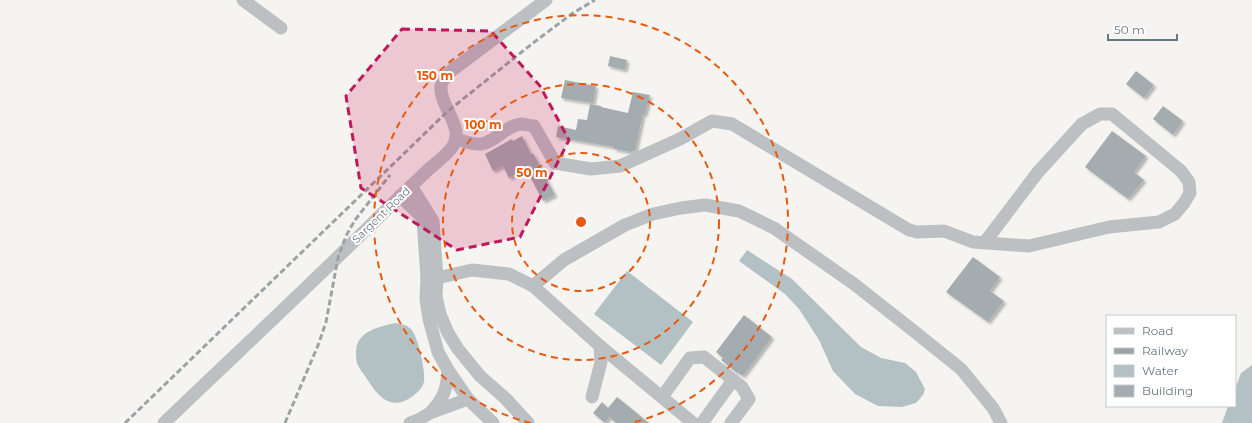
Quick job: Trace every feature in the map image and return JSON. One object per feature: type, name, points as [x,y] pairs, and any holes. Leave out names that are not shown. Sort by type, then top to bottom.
[{"type":"street","points":[[243,0],[281,28]]},
{"type":"street","points":[[546,0],[445,77],[441,85],[443,96],[456,130],[456,139],[482,144],[520,124],[534,126],[555,163],[591,169],[620,166],[662,148],[712,121],[721,121],[732,124],[909,230],[917,232],[944,231],[973,242],[985,242],[990,244],[1029,246],[1109,227],[1159,222],[1175,214],[1184,203],[1190,193],[1188,182],[1181,170],[1112,114],[1100,114],[1082,124],[1038,172],[985,242]]},
{"type":"street","name":"Sargent Road","points":[[164,423],[338,258],[400,196],[443,157],[456,139]]},
{"type":"street","points":[[411,186],[433,221],[432,278],[426,299],[429,319],[438,352],[448,370],[468,399],[493,423]]},
{"type":"street","points":[[400,196],[420,215],[423,220],[432,278],[440,314],[448,333],[458,350],[480,376],[506,399],[528,423]]},
{"type":"street","points":[[533,286],[564,260],[625,225],[654,214],[681,208],[705,205],[739,211],[774,228],[854,284],[916,332],[961,369],[993,408],[1001,423]]},
{"type":"street","points":[[432,278],[472,270],[509,274],[533,286],[600,346],[693,423]]},
{"type":"street","points":[[592,397],[601,362],[600,346]]},
{"type":"street","points":[[662,397],[690,358],[704,357],[742,387],[749,399],[731,423]]},
{"type":"street","points":[[430,413],[441,401],[447,383],[448,370]]},
{"type":"street","points":[[702,423],[733,380]]},
{"type":"street","points":[[410,423],[430,413],[468,399]]},
{"type":"highlighted area","points":[[402,29],[491,31],[540,86],[569,140],[520,237],[457,250],[361,188],[346,96]]},
{"type":"water","points":[[747,250],[792,279],[861,347],[881,358],[905,363],[916,372],[925,389],[923,395],[916,403],[902,407],[878,406],[855,394],[833,371],[819,340],[799,309],[785,294],[739,261]]},
{"type":"water","points":[[627,271],[693,322],[661,365],[594,314]]},
{"type":"water","points":[[395,323],[408,327],[414,333],[424,371],[424,382],[417,393],[403,402],[396,403],[390,402],[375,391],[359,367],[356,354],[357,344],[365,334],[376,328]]},
{"type":"water","points":[[1252,365],[1252,423],[1222,423],[1228,407],[1236,407],[1236,386],[1241,373]]},
{"type":"building","points":[[610,56],[627,60],[625,70],[608,66]]},
{"type":"building","points":[[1136,71],[1154,85],[1144,98],[1126,84]]},
{"type":"building","points":[[565,80],[596,86],[593,103],[561,98]]},
{"type":"building","points":[[633,92],[650,95],[645,114],[643,114],[635,151],[631,152],[614,149],[614,147],[556,137],[558,126],[576,130],[578,119],[587,120],[590,104],[628,113]]},
{"type":"building","points":[[1163,106],[1183,121],[1173,135],[1153,119]]},
{"type":"building","points":[[1112,131],[1146,156],[1134,172],[1144,180],[1128,199],[1085,167]]},
{"type":"building","points":[[522,136],[531,154],[533,153],[555,195],[543,201],[526,169],[509,178],[503,166],[493,171],[485,154],[512,139],[513,141]]},
{"type":"building","points":[[973,257],[1000,277],[990,291],[1004,301],[988,322],[946,292]]},
{"type":"building","points":[[744,315],[772,337],[743,376],[721,360],[723,358],[716,352]]},
{"type":"building","points":[[617,397],[649,423],[616,423],[609,417],[605,423],[593,413],[602,402],[608,408]]},
{"type":"railway","points":[[125,423],[448,111],[533,43],[573,13],[595,0]]},
{"type":"railway","points":[[285,423],[319,343],[326,322],[338,258],[346,236],[355,220],[390,175]]}]
